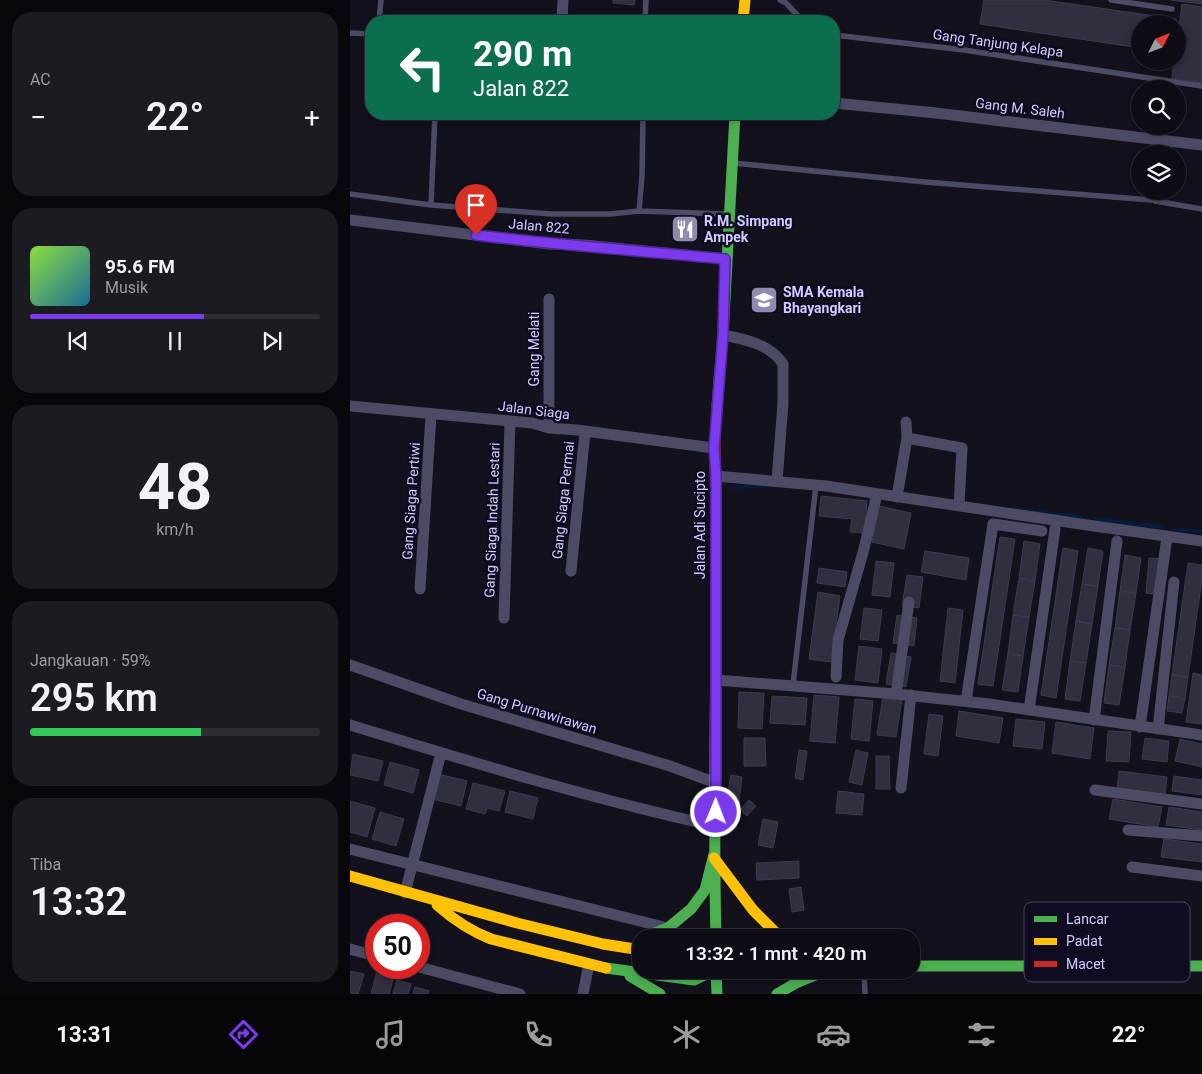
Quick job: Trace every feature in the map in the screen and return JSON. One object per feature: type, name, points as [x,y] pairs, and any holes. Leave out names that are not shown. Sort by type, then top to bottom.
[{"type":"main road","points":[[744,15],[745,0]]},
{"type":"main road","name":"Jalan Adi Sucipto","points":[[716,929],[714,856],[716,783],[716,476],[714,448],[723,335],[725,259],[734,120]]},
{"type":"main road","points":[[668,928],[698,901],[705,890],[714,856]]},
{"type":"main road","points":[[714,856],[753,912],[769,929]]},
{"type":"main road","points":[[350,876],[433,901],[575,937],[632,948]]},
{"type":"main road","points":[[433,901],[456,922],[491,940],[614,970],[632,972]]},
{"type":"main road","points":[[618,946],[632,941]]},
{"type":"main road","points":[[920,966],[1024,966]]},
{"type":"main road","points":[[614,970],[637,979],[660,994]]},
{"type":"main road","points":[[716,979],[717,994]]},
{"type":"main road","points":[[777,994],[806,979]]},
{"type":"street","points":[[562,15],[563,0]]},
{"type":"street","name":"Gang M. Saleh","points":[[840,105],[936,113],[1202,145]]},
{"type":"street","name":"Jalan 822","points":[[350,220],[549,244],[584,245],[725,259]]},
{"type":"street","name":"Gang Melati","points":[[549,299],[549,428]]},
{"type":"street","points":[[723,335],[746,340],[761,346],[772,352],[783,364],[783,403],[777,481]]},
{"type":"street","name":"Jalan Siaga","points":[[350,406],[532,424],[549,428],[714,448]]},
{"type":"street","name":"Gang Siaga Pertiwi","points":[[420,589],[431,415]]},
{"type":"street","name":"Gang Siaga Indah Lestari","points":[[504,618],[510,422]]},
{"type":"street","points":[[897,497],[907,438],[906,422]]},
{"type":"street","name":"Gang Siaga Permai","points":[[571,571],[585,432]]},
{"type":"street","points":[[907,438],[962,448],[960,506]]},
{"type":"street","points":[[716,476],[816,485],[1202,541]]},
{"type":"street","points":[[836,677],[838,640],[864,549],[877,494]]},
{"type":"street","points":[[966,701],[994,524],[1042,531]]},
{"type":"street","points":[[1029,710],[1055,530]]},
{"type":"street","points":[[1140,727],[1167,537]]},
{"type":"street","points":[[1094,720],[1117,541]]},
{"type":"street","points":[[1158,729],[1174,582]]},
{"type":"street","points":[[896,694],[909,602]]},
{"type":"street","name":"Gang Purnawirawan","points":[[350,666],[461,704],[670,766],[716,783]]},
{"type":"street","points":[[716,680],[966,701],[1202,735]]},
{"type":"street","points":[[901,788],[911,695]]},
{"type":"street","points":[[350,725],[601,798],[715,826]]},
{"type":"street","points":[[405,893],[441,753]]},
{"type":"street","points":[[1095,790],[1202,804]]},
{"type":"street","points":[[1128,830],[1202,836]]},
{"type":"street","points":[[350,849],[668,928]]},
{"type":"street","points":[[1132,867],[1202,876]]},
{"type":"street","points":[[350,949],[365,953]]},
{"type":"street","points":[[582,994],[589,964]]},
{"type":"street","points":[[430,970],[520,994]]},
{"type":"lane","points":[[380,15],[381,0]]},
{"type":"lane","points":[[645,15],[646,0]]},
{"type":"lane","points":[[780,0],[786,3],[797,15]]},
{"type":"lane","points":[[1112,0],[1172,9]]},
{"type":"lane","points":[[350,33],[365,34]]},
{"type":"lane","name":"Gang Tanjung Kelapa","points":[[840,36],[964,50],[1202,86]]},
{"type":"lane","points":[[431,205],[435,120]]},
{"type":"lane","points":[[639,211],[643,120]]},
{"type":"lane","points":[[731,162],[924,182],[1153,200],[1202,209]]},
{"type":"lane","points":[[350,194],[431,205],[552,214],[610,214],[639,211],[729,214]]},
{"type":"lane","points":[[793,685],[816,485]]},
{"type":"lane","points":[[864,979],[865,994]]},
{"type":"building","points":[[613,0],[635,0],[634,5],[613,3]]},
{"type":"building","points":[[984,0],[1044,0],[1148,15],[1131,15],[1131,47],[980,24]]},
{"type":"building","points":[[1171,0],[1202,0],[1202,4]]},
{"type":"building","points":[[1182,4],[1202,7],[1202,83],[1172,78],[1173,70],[1186,70],[1186,15],[1181,15]]},
{"type":"building","points":[[821,496],[867,501],[864,533],[850,532],[852,519],[819,516]]},
{"type":"building","points":[[879,506],[911,513],[904,549],[872,542]]},
{"type":"building","points":[[1000,537],[1015,539],[993,686],[978,684]]},
{"type":"building","points":[[1024,541],[1040,544],[1035,581],[1019,578]]},
{"type":"building","points":[[1063,548],[1078,551],[1056,698],[1041,695]]},
{"type":"building","points":[[1088,548],[1103,551],[1098,586],[1082,584]]},
{"type":"building","points":[[925,551],[969,558],[966,580],[921,572]]},
{"type":"building","points":[[1125,555],[1141,558],[1136,593],[1120,591]]},
{"type":"building","points":[[1149,558],[1160,559],[1156,594],[1146,593]]},
{"type":"building","points":[[876,561],[894,563],[890,597],[872,595]]},
{"type":"building","points":[[1188,563],[1202,565],[1202,579],[1188,677],[1172,675]]},
{"type":"building","points":[[819,568],[847,572],[845,587],[817,583]]},
{"type":"building","points":[[907,575],[923,577],[919,608],[902,606]]},
{"type":"building","points":[[1019,578],[1035,581],[1029,617],[1013,615]]},
{"type":"building","points":[[1082,584],[1098,586],[1092,624],[1076,621]]},
{"type":"building","points":[[1120,591],[1136,593],[1130,630],[1115,628]]},
{"type":"building","points":[[818,592],[840,596],[831,662],[809,659]]},
{"type":"building","points":[[864,608],[882,610],[878,641],[860,639]]},
{"type":"building","points":[[948,608],[963,610],[955,683],[940,681]]},
{"type":"building","points":[[897,615],[917,618],[914,646],[893,643]]},
{"type":"building","points":[[1013,615],[1029,617],[1023,656],[1008,653]]},
{"type":"building","points":[[1076,621],[1092,624],[1086,663],[1070,661]]},
{"type":"building","points":[[1115,628],[1130,630],[1125,667],[1109,665]]},
{"type":"building","points":[[859,646],[882,649],[878,683],[855,680]]},
{"type":"building","points":[[891,653],[911,657],[906,687],[886,684]]},
{"type":"building","points":[[1008,653],[1023,656],[1018,692],[1002,690]]},
{"type":"building","points":[[1070,661],[1086,663],[1080,701],[1065,699]]},
{"type":"building","points":[[1109,665],[1125,667],[1119,705],[1104,703]]},
{"type":"building","points":[[1193,673],[1202,675],[1202,724],[1186,722]]},
{"type":"building","points":[[1172,675],[1188,677],[1185,699],[1169,696]]},
{"type":"building","points":[[739,692],[764,693],[762,729],[738,728]]},
{"type":"building","points":[[814,695],[839,697],[835,743],[810,741]]},
{"type":"building","points":[[772,696],[807,698],[805,725],[770,723]]},
{"type":"building","points":[[883,696],[902,699],[896,737],[877,735]]},
{"type":"building","points":[[1169,696],[1185,699],[1182,713],[1167,711]]},
{"type":"building","points":[[855,699],[873,701],[869,741],[851,739]]},
{"type":"building","points":[[959,711],[1003,718],[999,743],[956,736]]},
{"type":"building","points":[[929,714],[943,716],[938,756],[924,754]]},
{"type":"building","points":[[1016,719],[1045,722],[1042,749],[1013,746]]},
{"type":"building","points":[[1056,722],[1094,728],[1090,759],[1052,753]]},
{"type":"building","points":[[1108,731],[1131,732],[1129,762],[1106,761]]},
{"type":"building","points":[[744,738],[765,738],[766,766],[744,766]]},
{"type":"building","points":[[1145,738],[1169,741],[1167,762],[1142,759]]},
{"type":"building","points":[[1180,739],[1202,744],[1202,767],[1175,761]]},
{"type":"building","points":[[799,750],[807,751],[803,780],[795,778]]},
{"type":"building","points":[[856,750],[868,753],[862,785],[849,782]]},
{"type":"building","points":[[353,754],[383,761],[378,781],[350,775]]},
{"type":"building","points":[[876,756],[889,756],[890,789],[876,789]]},
{"type":"building","points":[[390,762],[419,770],[413,793],[384,785]]},
{"type":"building","points":[[1119,771],[1167,777],[1165,796],[1117,791]]},
{"type":"building","points":[[438,774],[467,781],[461,806],[432,799]]},
{"type":"building","points":[[731,775],[742,777],[739,801],[727,799]]},
{"type":"building","points":[[1174,776],[1202,780],[1202,795],[1172,791]]},
{"type":"building","points":[[473,783],[505,791],[499,811],[487,808],[485,814],[466,809]]},
{"type":"building","points":[[510,791],[538,798],[533,819],[505,812]]},
{"type":"building","points":[[838,791],[864,794],[862,815],[836,813]]},
{"type":"building","points":[[1113,799],[1162,807],[1158,827],[1109,819]]},
{"type":"building","points":[[749,800],[756,806],[747,816],[740,810]]},
{"type":"building","points":[[350,801],[375,808],[367,837],[350,832]]},
{"type":"building","points":[[1169,807],[1202,812],[1202,830],[1166,825]]},
{"type":"building","points":[[380,812],[404,819],[396,846],[372,839]]},
{"type":"building","points":[[763,819],[778,822],[773,848],[758,845]]},
{"type":"building","points":[[1164,839],[1202,844],[1202,862],[1161,857]]},
{"type":"building","points":[[799,861],[799,878],[757,880],[756,863]]},
{"type":"building","points":[[801,887],[804,910],[792,912],[789,889]]},
{"type":"building","points":[[351,971],[364,974],[358,994],[350,993]]},
{"type":"building","points":[[375,979],[393,979],[389,994],[371,994]]},
{"type":"building","points":[[397,980],[411,984],[408,994],[393,994]]},
{"type":"building","points":[[415,987],[429,991],[428,994],[413,994]]},
{"type":"waterway","points":[[732,487],[768,486]]},
{"type":"waterway","points":[[1027,511],[1082,517]]},
{"type":"waterway","points":[[1096,519],[1162,527]]},
{"type":"waterway","points":[[1175,529],[1202,532]]},
{"type":"traffic: fast","points":[[717,406],[723,335],[735,120]]},
{"type":"traffic: fast","points":[[716,595],[716,929]]},
{"type":"traffic: fast","points":[[665,929],[691,909],[705,890],[714,854]]},
{"type":"traffic: fast","points":[[920,966],[1024,966]]},
{"type":"traffic: fast","points":[[1190,966],[1202,966]]},
{"type":"traffic: fast","points":[[606,968],[632,972]]},
{"type":"traffic: fast","points":[[630,976],[660,994]]},
{"type":"traffic: fast","points":[[687,979],[696,979]]},
{"type":"traffic: fast","points":[[716,979],[717,994]]},
{"type":"traffic: fast","points":[[777,994],[806,979]]},
{"type":"traffic: slow","points":[[744,15],[745,0]]},
{"type":"traffic: slow","points":[[714,858],[753,910],[772,929]]},
{"type":"traffic: slow","points":[[350,876],[517,923],[603,944],[632,949]]},
{"type":"traffic: slow","points":[[437,905],[462,925],[491,939],[606,968]]},
{"type":"traffic: jam","points":[[716,595],[715,441],[717,406]]},
{"type":"place","name":"R.M. Simpang Ampek","points":[[685,229]]},
{"type":"place","name":"SMA Kemala Bhayangkari","points":[[764,300]]},
{"type":"route","points":[[476,235],[549,244],[584,245],[725,259],[723,335],[714,448],[716,476],[716,812]]}]
